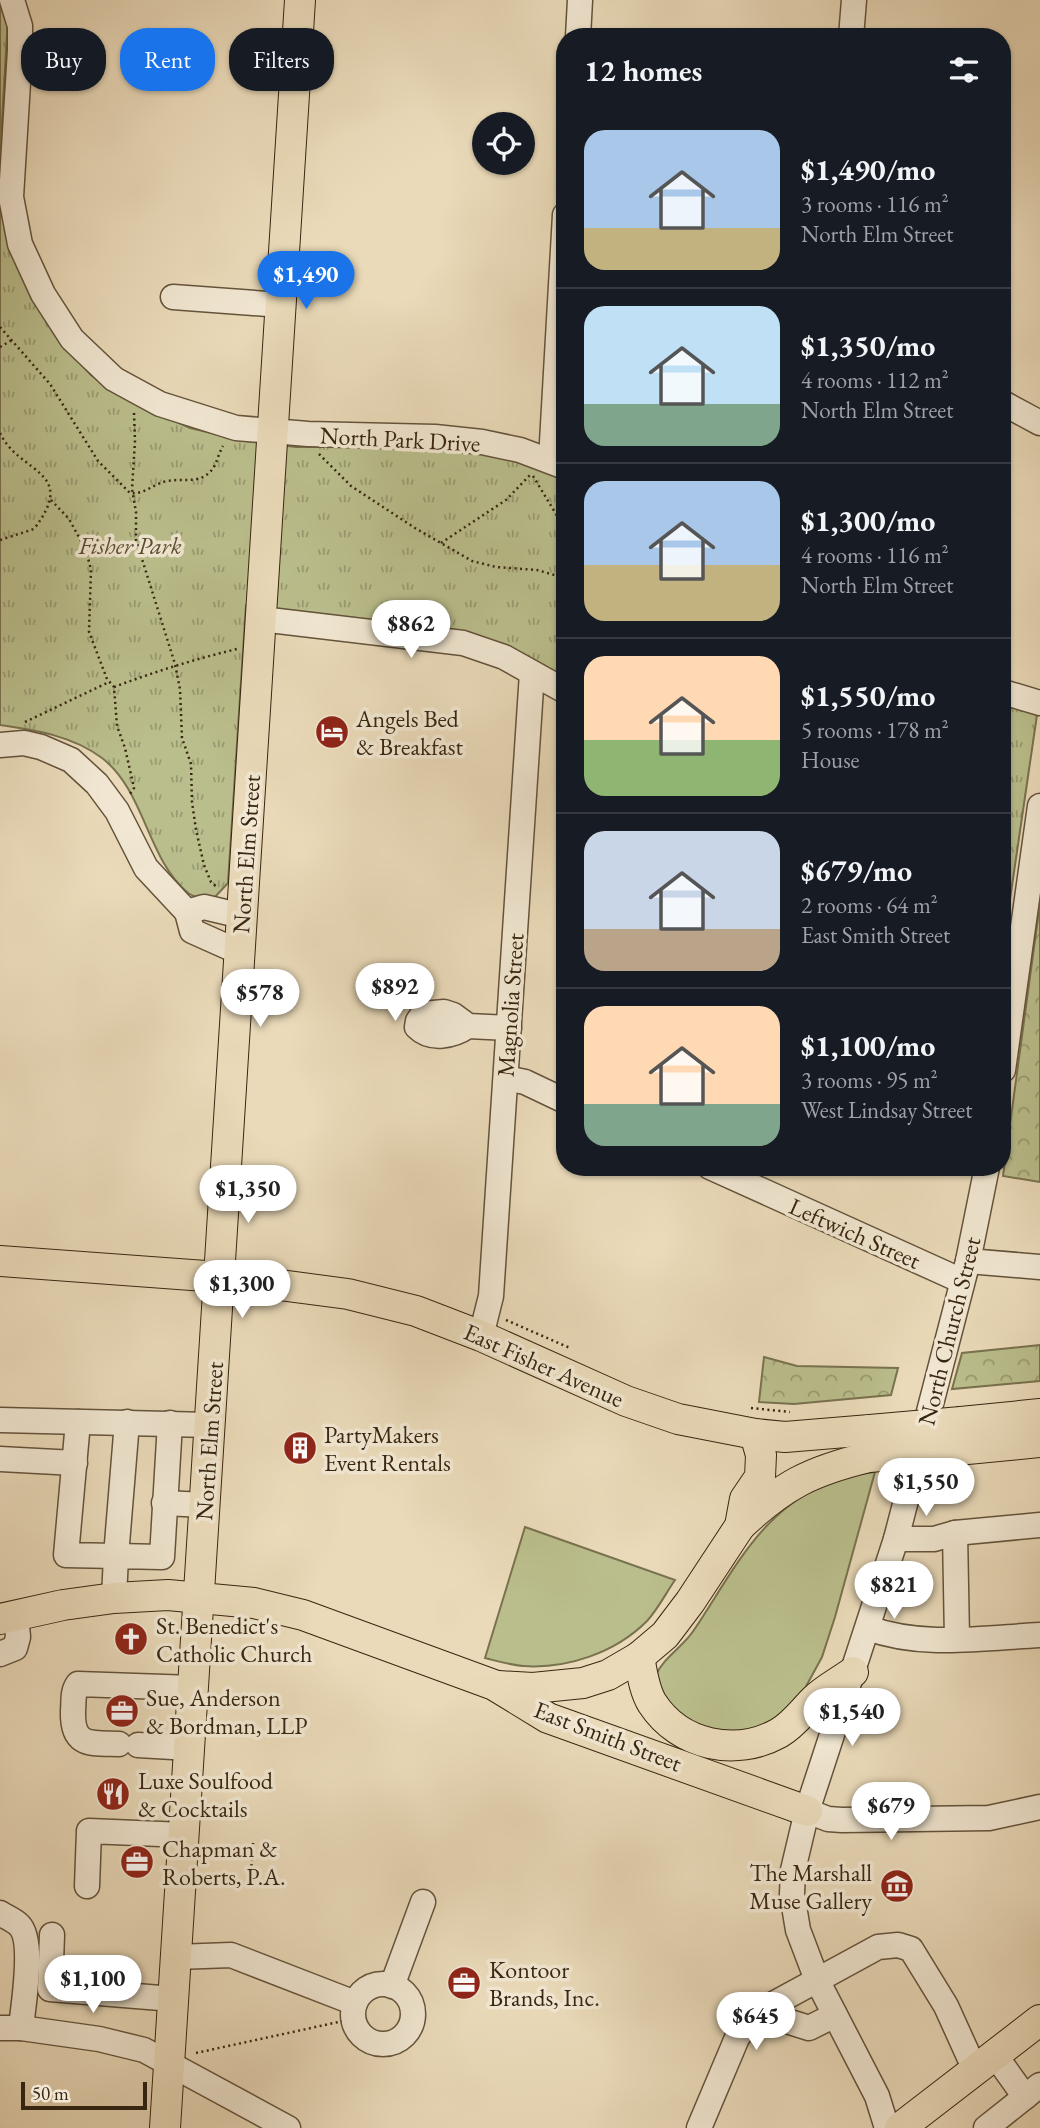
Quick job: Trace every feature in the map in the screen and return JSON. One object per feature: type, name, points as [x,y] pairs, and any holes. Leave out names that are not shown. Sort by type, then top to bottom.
[{"type":"main road","name":"North Elm Street","points":[[165,2128],[300,0]]},
{"type":"main road","name":"East Fisher Avenue","points":[[0,1261],[219,1277],[348,1294],[490,1326],[651,1410],[705,1426],[750,1421],[785,1437],[869,1444]]},
{"type":"main road","points":[[959,1436],[1040,1414]]},
{"type":"main road","points":[[740,1526],[745,1499],[760,1477],[761,1455],[750,1421]]},
{"type":"main road","points":[[494,1685],[533,1688],[583,1683],[608,1675],[639,1657],[665,1635],[740,1526],[788,1486],[869,1444],[959,1436],[1040,1442]]},
{"type":"main road","name":"East Smith Street","points":[[8,1618],[64,1605],[114,1598],[199,1596],[254,1603],[303,1615],[494,1685],[548,1718],[807,1811]]},
{"type":"main road","points":[[639,1657],[645,1688],[652,1702],[671,1726],[705,1743],[732,1746],[758,1743],[795,1723],[816,1699],[853,1672]]},
{"type":"main road","points":[[900,2128],[1040,2020]]},
{"type":"street","points":[[12,0],[20,26]]},
{"type":"street","name":"North Park Drive","points":[[21,0],[11,197],[20,244],[43,293],[72,338],[114,379],[160,404],[236,428],[315,434],[435,437],[482,442],[547,464]]},
{"type":"street","points":[[578,28],[580,0]]},
{"type":"street","points":[[852,28],[854,0]]},
{"type":"street","points":[[173,297],[281,305]]},
{"type":"street","points":[[547,464],[556,340]]},
{"type":"street","points":[[1011,407],[1040,423]]},
{"type":"street","points":[[260,632],[463,643],[504,657],[556,686]]},
{"type":"street","name":"Magnolia Street","points":[[490,1326],[532,673]]},
{"type":"street","points":[[1011,694],[1040,703]]},
{"type":"street","points":[[0,745],[24,743],[71,760],[97,784],[117,811],[146,868],[187,912],[192,931],[239,952]]},
{"type":"street","points":[[1011,980],[1040,806]]},
{"type":"street","points":[[187,912],[204,907],[242,916]]},
{"type":"street","points":[[468,1026],[509,1028]]},
{"type":"street","points":[[506,1079],[525,1082],[556,1097]]},
{"type":"street","name":"Leftwich Street","points":[[732,1176],[965,1271],[1040,1268]]},
{"type":"street","name":"North Church Street","points":[[887,2128],[877,2096],[817,1980],[798,1930],[792,1894],[797,1848],[807,1811],[896,1539],[965,1271],[986,1176]]},
{"type":"street","points":[[0,1420],[210,1425]]},
{"type":"street","points":[[78,1422],[66,1555],[116,1556],[162,1556],[170,1423]]},
{"type":"street","points":[[114,1598],[127,1422]]},
{"type":"street","points":[[0,1459],[75,1463]]},
{"type":"street","points":[[164,1503],[205,1505]]},
{"type":"street","points":[[896,1539],[934,1539],[955,1533],[1040,1525]]},
{"type":"street","points":[[955,1533],[957,1639]]},
{"type":"street","points":[[0,1654],[15,1648],[18,1637],[8,1618]]},
{"type":"street","points":[[868,1628],[911,1639],[1040,1635]]},
{"type":"street","points":[[190,1748],[86,1742],[75,1733],[73,1726],[74,1689],[78,1684],[193,1688]]},
{"type":"street","name":"East Smith Street","points":[[807,1811],[828,1819],[842,1820],[986,1818],[1040,1807]]},
{"type":"street","points":[[87,1886],[89,1831],[184,1835]]},
{"type":"street","points":[[391,1986],[423,1902]]},
{"type":"street","points":[[0,1913],[19,1924],[26,1936],[26,1958],[10,2028],[99,2039],[144,2050],[288,2128]]},
{"type":"street","points":[[52,1935],[50,1989],[173,1999]]},
{"type":"street","points":[[699,2128],[737,2038],[753,2015],[878,1947],[898,1945],[911,1949],[985,2062],[1033,2091],[986,2128]]},
{"type":"street","points":[[176,1957],[231,1955],[354,2011]]},
{"type":"street","points":[[376,1985],[391,1986],[404,1992],[413,2009],[413,2019],[403,2036],[385,2044],[375,2043],[358,2032],[354,2011],[367,1989],[376,1985]]},
{"type":"street","points":[[768,2006],[777,2018],[809,2028],[835,2015]]},
{"type":"path","points":[[0,327],[50,384],[98,461],[126,491],[143,492],[166,481],[196,479],[207,474],[213,470],[219,453],[236,428]]},
{"type":"path","points":[[0,347],[13,340]]},
{"type":"path","points":[[143,395],[134,410],[132,472],[138,550],[175,664],[180,689],[182,738],[191,764],[192,802],[202,858],[211,882],[223,893]]},
{"type":"path","points":[[0,433],[10,450],[41,472],[48,482],[51,500],[69,519],[86,550],[91,570],[89,632],[109,682],[114,687],[117,726],[132,779]]},
{"type":"path","points":[[315,434],[317,451],[351,486],[441,543],[472,561],[496,567],[525,567],[556,576]]},
{"type":"path","points":[[441,543],[506,500],[547,464],[556,496]]},
{"type":"path","points":[[0,540],[34,529],[51,500]]},
{"type":"path","points":[[114,687],[175,664],[209,658],[260,632]]},
{"type":"path","points":[[23,723],[109,682]]},
{"type":"path","points":[[490,1326],[574,1350]]},
{"type":"path","points":[[750,1421],[799,1412]]},
{"type":"path","points":[[250,1888],[253,1843]]},
{"type":"path","points":[[170,2062],[354,2011]]},
{"type":"green space","points":[[0,0],[4,0],[8,17],[0,155]]},
{"type":"green space","name":"Fisher Park","points":[[0,155],[1,194],[57,337],[91,375],[120,396],[190,428],[246,441],[296,447],[431,447],[483,451],[534,464],[556,473],[556,672],[517,651],[422,626],[246,605],[228,883],[214,898],[191,895],[174,879],[163,862],[128,788],[102,758],[66,739],[0,725]]},
{"type":"green space","points":[[1011,706],[1037,715],[1011,892]]},
{"type":"green space","points":[[1040,903],[1040,1182],[1003,1176],[1011,1176],[1011,1117]]},
{"type":"green space","points":[[1040,1345],[1040,1381],[952,1389],[962,1353]]},
{"type":"green space","points":[[764,1357],[797,1366],[898,1368],[891,1395],[794,1404],[759,1402]]},
{"type":"green space","points":[[875,1472],[822,1657],[803,1692],[776,1720],[748,1732],[723,1733],[700,1728],[665,1703],[656,1675],[659,1669],[690,1636],[738,1562],[770,1522],[812,1490],[842,1478]]},
{"type":"green space","points":[[525,1527],[675,1580],[647,1621],[620,1642],[590,1657],[540,1666],[518,1665],[485,1658]]},
{"type":"place","name":"Angels Bed & Breakfast","points":[[332,732]]},
{"type":"place","name":"PartyMakers Event Rentals","points":[[300,1448]]},
{"type":"place","name":"St. Benedict's Catholic Church","points":[[131,1639]]},
{"type":"place","name":"Sue, Anderson & Bordman, LLP","points":[[122,1711]]},
{"type":"place","name":"Luxe Soulfood & Cocktails","points":[[113,1794]]},
{"type":"place","name":"Chapman & Roberts, P.A.","points":[[137,1862]]},
{"type":"place","name":"The Marshall Muse Gallery","points":[[897,1886]]},
{"type":"place","name":"Kontoor Brands, Inc.","points":[[464,1983]]}]
